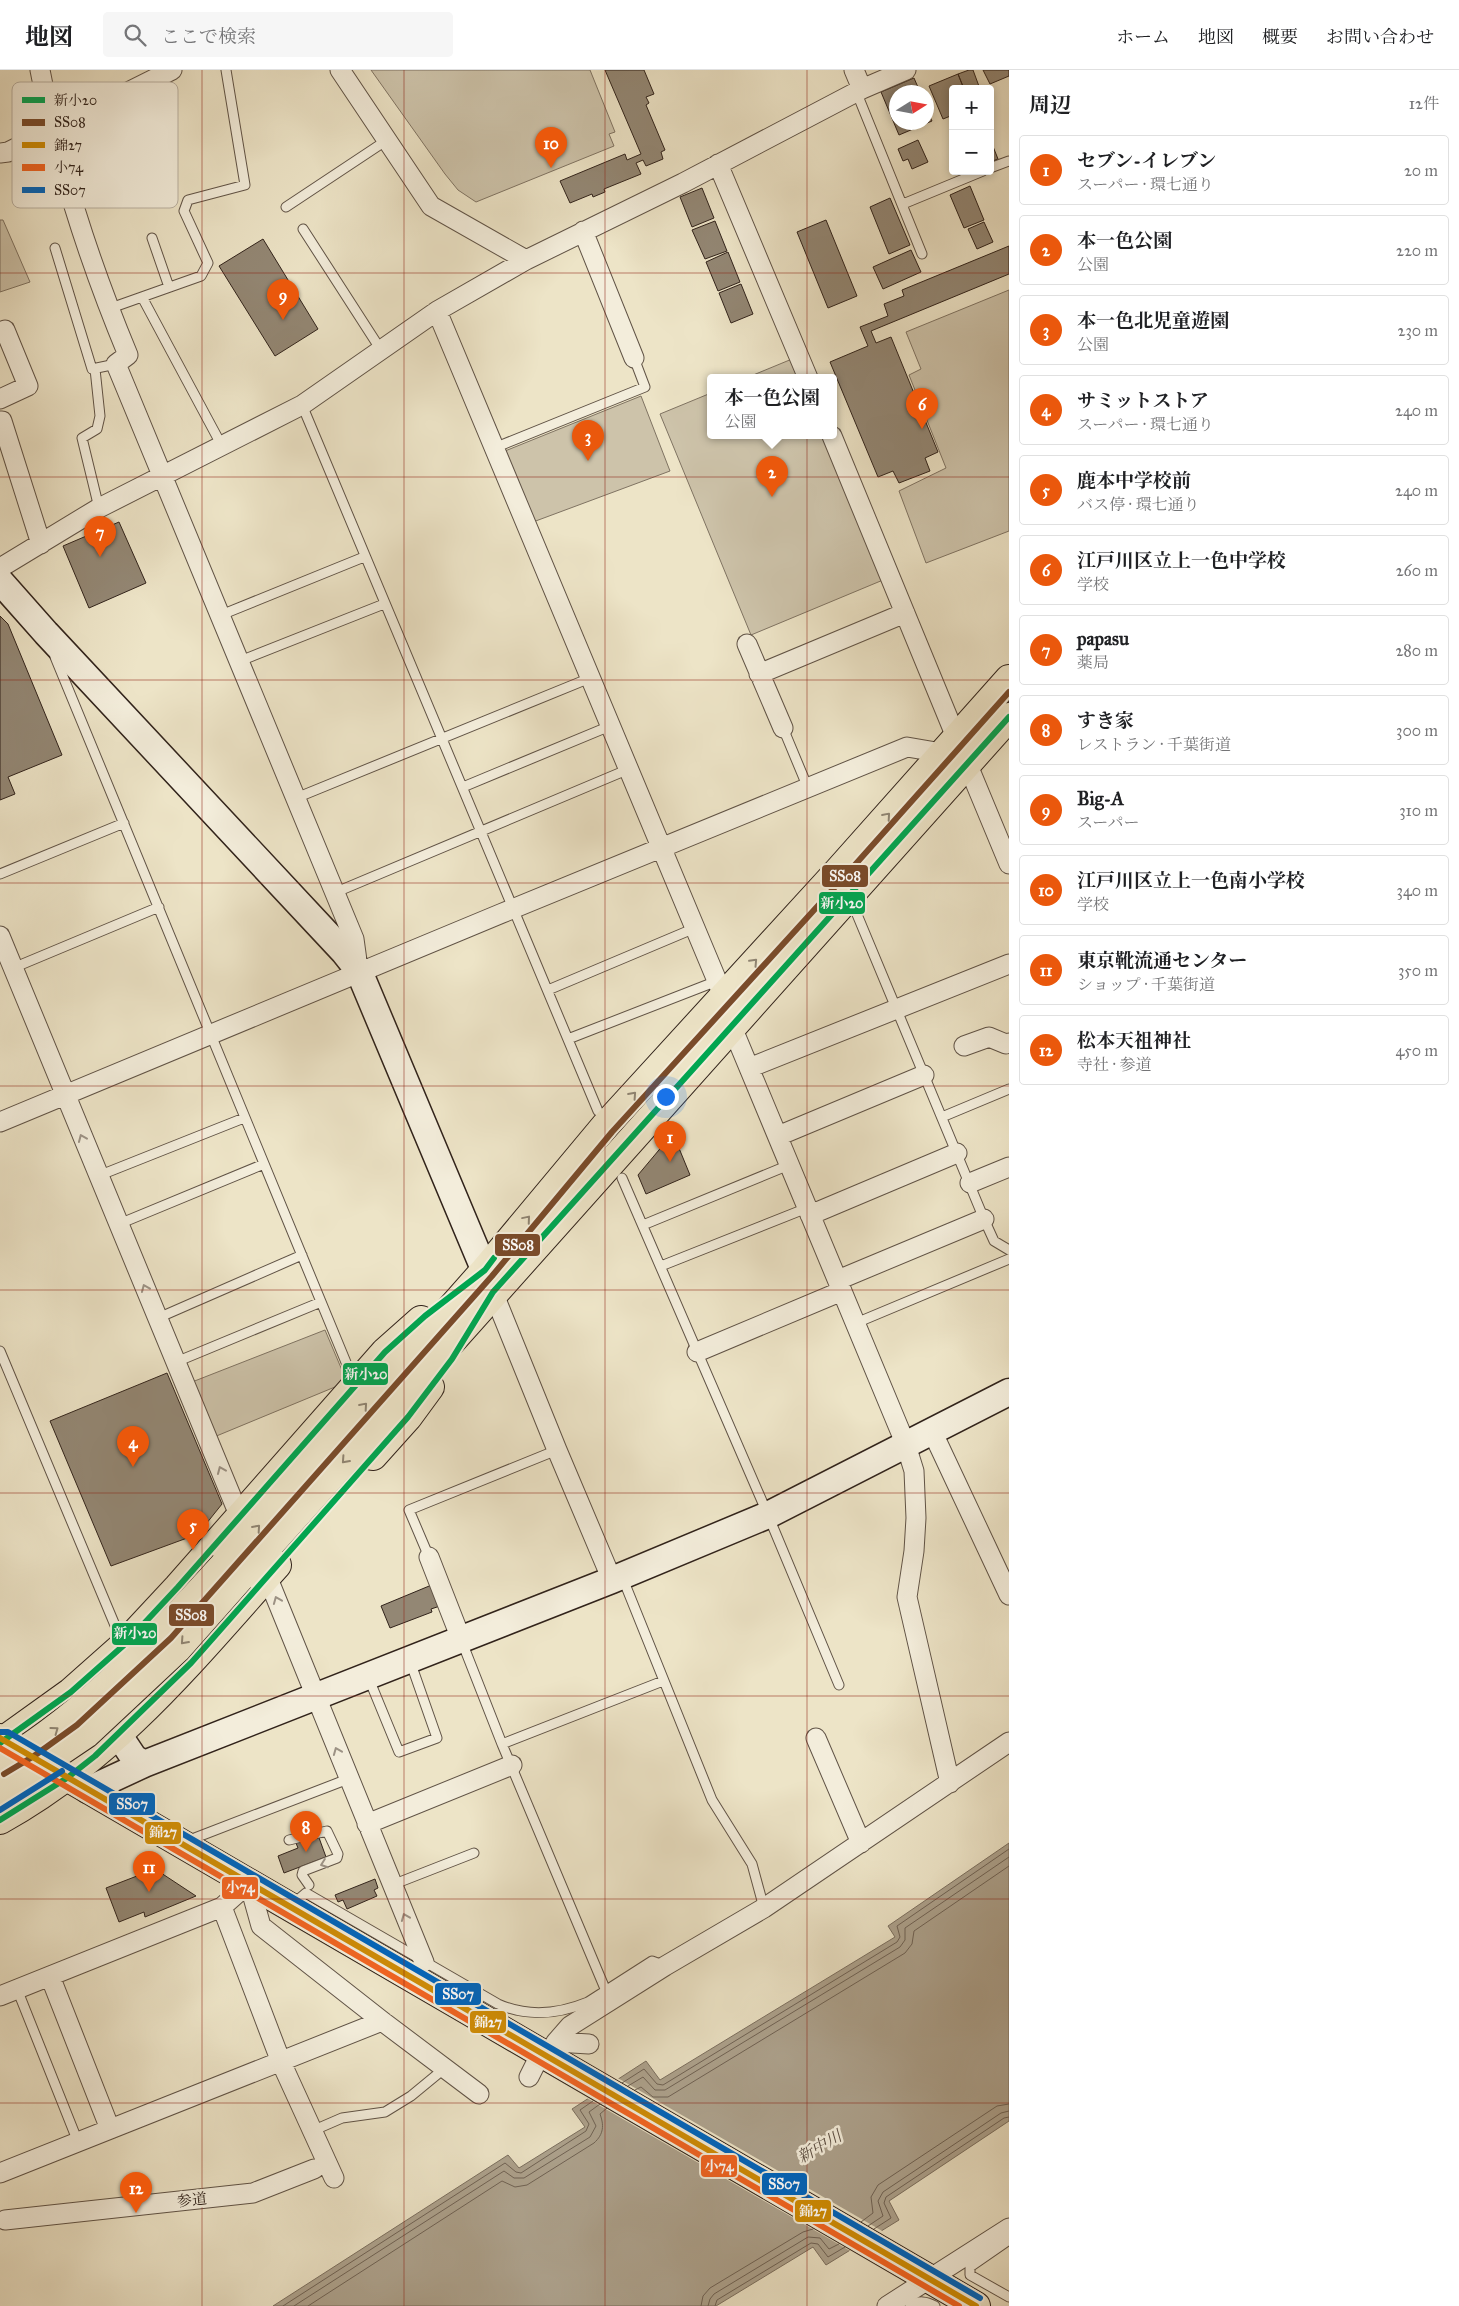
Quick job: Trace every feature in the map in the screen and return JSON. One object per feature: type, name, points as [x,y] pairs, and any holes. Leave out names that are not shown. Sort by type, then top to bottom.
[{"type":"main road","points":[[0,1820],[78,1784],[118,1734],[191,1663],[408,1418],[452,1359],[489,1281],[605,1126],[720,988],[839,870],[1009,679]]},
{"type":"main road","points":[[0,1792],[86,1734],[178,1648],[232,1571],[489,1281],[732,1027],[1009,717]]},
{"type":"main road","points":[[1,1747],[70,1692],[124,1645],[178,1587],[239,1515],[385,1352],[425,1316],[489,1281]]},
{"type":"main road","points":[[1,1747],[28,1749],[72,1718],[232,1571]]},
{"type":"main road","points":[[1,1747],[78,1784],[547,2059],[976,2306]]},
{"type":"street","points":[[141,82],[152,75],[172,70]]},
{"type":"street","points":[[340,70],[431,206],[526,260]]},
{"type":"street","points":[[854,70],[859,90]]},
{"type":"street","points":[[0,568],[100,508],[302,405],[437,311],[526,260],[718,164],[859,90],[906,70]]},
{"type":"street","points":[[0,153],[12,150]]},
{"type":"street","points":[[718,164],[806,374]]},
{"type":"street","points":[[76,208],[108,309],[128,356],[116,364],[354,939],[358,971]]},
{"type":"street","points":[[583,231],[634,358]]},
{"type":"street","points":[[437,311],[720,988]]},
{"type":"street","points":[[0,332],[5,330],[28,386],[0,400]]},
{"type":"street","points":[[1,419],[41,544]]},
{"type":"street","points":[[0,1122],[210,1036],[358,971],[907,747],[949,745],[905,613],[833,439]]},
{"type":"street","points":[[0,581],[46,634],[344,952],[358,971],[489,1281],[556,1450],[617,1578]]},
{"type":"street","points":[[760,674],[905,613]]},
{"type":"street","points":[[747,644],[783,728]]},
{"type":"street","points":[[967,764],[1008,858]]},
{"type":"street","points":[[0,936],[64,1095],[239,1515]]},
{"type":"street","points":[[749,1068],[1009,964]]},
{"type":"street","points":[[732,1027],[856,1323],[906,1446],[914,1471],[916,1518],[914,1551],[907,1597],[950,1783]]},
{"type":"street","points":[[964,1046],[989,1037],[1006,1044],[1009,1043]]},
{"type":"street","points":[[778,1136],[924,1075]]},
{"type":"street","points":[[809,1211],[957,1153]]},
{"type":"street","points":[[970,1183],[1009,1167]]},
{"type":"street","points":[[698,1352],[984,1219]]},
{"type":"street","points":[[78,1784],[144,1764],[316,1698],[617,1578],[768,1515],[1009,1392]]},
{"type":"street","points":[[932,1431],[1009,1595]]},
{"type":"street","points":[[429,1557],[461,1639]]},
{"type":"street","points":[[267,1576],[424,1962]]},
{"type":"street","points":[[118,1734],[134,1758],[144,1764]]},
{"type":"street","points":[[816,1738],[861,1843]]},
{"type":"street","points":[[547,2059],[570,2026],[665,1966],[764,1908],[1009,1742]]},
{"type":"street","points":[[367,1824],[512,1765]]},
{"type":"street","points":[[8,1992],[222,1907],[249,1883],[261,1926],[382,2022],[479,2094]]},
{"type":"street","points":[[222,1907],[281,2062],[334,2178]]},
{"type":"street","points":[[50,1976],[110,2129]]},
{"type":"street","points":[[0,2173],[382,2022]]},
{"type":"street","points":[[547,2059],[589,2044]]},
{"type":"street","name":"参道","points":[[5,2220],[253,2193],[314,2169]]},
{"type":"street","points":[[887,2306],[918,2272],[1009,2228]]},
{"type":"lane","points":[[108,309],[201,276],[208,263],[184,211],[188,200],[245,185],[226,70]]},
{"type":"lane","points":[[859,90],[922,254]]},
{"type":"lane","points":[[286,207],[387,140]]},
{"type":"lane","points":[[994,167],[1009,161]]},
{"type":"lane","points":[[902,204],[973,175]]},
{"type":"lane","points":[[303,229],[382,351]]},
{"type":"lane","points":[[152,238],[169,287]]},
{"type":"lane","points":[[55,248],[76,314],[78,328],[92,369],[95,369],[100,416],[97,429],[82,438],[100,508]]},
{"type":"lane","points":[[142,297],[222,446]]},
{"type":"lane","points":[[494,448],[645,387],[634,358]]},
{"type":"lane","points":[[95,369],[116,364]]},
{"type":"lane","points":[[302,405],[364,557],[443,739],[598,1110]]},
{"type":"lane","points":[[221,615],[364,557]]},
{"type":"lane","points":[[240,661],[384,604]]},
{"type":"lane","points":[[46,634],[350,1372]]},
{"type":"lane","points":[[296,798],[590,678]]},
{"type":"lane","points":[[463,787],[610,726]]},
{"type":"lane","points":[[783,728],[808,788]]},
{"type":"lane","points":[[334,892],[629,770]]},
{"type":"lane","points":[[0,874],[124,823]]},
{"type":"lane","points":[[849,895],[984,1219],[994,1241],[1009,1250]]},
{"type":"lane","points":[[13,968],[159,907]]},
{"type":"lane","points":[[548,990],[695,928]]},
{"type":"lane","points":[[568,1039],[720,988]]},
{"type":"lane","points":[[942,1117],[1009,1089]]},
{"type":"lane","points":[[98,1176],[244,1118]]},
{"type":"lane","points":[[119,1224],[264,1164]]},
{"type":"lane","points":[[643,1225],[789,1165]]},
{"type":"lane","points":[[622,1178],[768,1515],[838,1685]]},
{"type":"lane","points":[[661,1266],[809,1211]]},
{"type":"lane","points":[[158,1318],[302,1256]]},
{"type":"lane","points":[[856,1323],[1009,1259]]},
{"type":"lane","points":[[176,1362],[321,1302]]},
{"type":"lane","points":[[0,1351],[124,1645],[146,1708]]},
{"type":"lane","points":[[429,1557],[409,1510],[556,1450]]},
{"type":"lane","points":[[617,1578],[663,1681],[712,1800],[752,1864],[764,1908]]},
{"type":"lane","points":[[461,1639],[502,1744],[606,1991]]},
{"type":"lane","points":[[368,1677],[399,1752],[437,1738],[410,1661]]},
{"type":"lane","points":[[502,1744],[663,1681]]},
{"type":"lane","points":[[181,1844],[348,1779]]},
{"type":"lane","points":[[289,1840],[327,1831],[338,1854],[337,1858],[303,1871],[302,1875],[309,1886]]},
{"type":"lane","points":[[392,1885],[474,1853]]},
{"type":"lane","points":[[290,1907],[306,1893],[498,2004],[525,2012],[552,2012],[577,2007],[606,1991],[652,1961],[665,1966]]},
{"type":"lane","points":[[8,1992],[78,2142]]},
{"type":"lane","points":[[312,2131],[342,2118],[385,2112],[411,2096],[445,2068]]},
{"type":"lane","points":[[1009,2240],[970,2267],[970,2275],[1009,2298]]},
{"type":"lane","points":[[910,2306],[916,2303],[927,2302],[935,2306]]},
{"type":"shaded area","points":[[371,70],[590,70],[615,132],[609,134],[614,146],[476,202],[458,190],[445,174]]},
{"type":"shaded area","points":[[0,220],[3,220],[30,282],[0,292]]},
{"type":"shaded area","points":[[1009,290],[1009,531],[926,563],[899,491],[946,468],[909,375],[921,369],[906,332]]},
{"type":"shaded area","points":[[792,359],[798,374],[756,374]]},
{"type":"shaded area","points":[[707,395],[707,439],[825,439],[883,580],[751,635],[660,414]]},
{"type":"shaded area","points":[[641,396],[670,471],[533,522],[505,451]]},
{"type":"shaded area","points":[[325,1330],[347,1382],[214,1437],[192,1382]]},
{"type":"water","name":"新中川","points":[[1009,1843],[1009,2121],[889,2201],[899,2220],[826,2265],[813,2247],[716,2306],[273,2306],[508,2155],[519,2168],[585,2127],[572,2109],[646,2061],[660,2080],[895,1937],[888,1926]]},
{"type":"pier","points":[[616,2077],[884,2232],[852,2252],[585,2097]]},
{"type":"building","points":[[605,70],[644,70],[654,94],[646,97],[649,103],[646,105],[665,150],[661,152],[663,159],[646,166],[643,160],[636,163],[641,174],[604,189],[605,192],[593,197],[592,194],[570,203],[560,181],[625,154],[627,160],[641,154]]},
{"type":"building","points":[[973,70],[979,85],[962,85],[958,74]]},
{"type":"building","points":[[983,70],[1009,70],[1009,76],[990,84]]},
{"type":"building","points":[[958,74],[962,85],[949,85],[949,117],[943,119],[934,98],[934,85],[931,85]]},
{"type":"building","points":[[914,78],[917,85],[898,85]]},
{"type":"building","points":[[889,89],[889,111],[881,92]]},
{"type":"building","points":[[897,130],[911,130],[899,135]]},
{"type":"building","points":[[918,140],[928,162],[912,169],[908,159],[903,161],[898,149]]},
{"type":"building","points":[[994,149],[998,159],[994,160]]},
{"type":"building","points":[[970,186],[984,220],[964,228],[950,195]]},
{"type":"building","points":[[702,188],[714,218],[692,227],[680,197]]},
{"type":"building","points":[[890,198],[910,245],[889,254],[870,207]]},
{"type":"building","points":[[826,220],[857,296],[828,308],[797,232]]},
{"type":"building","points":[[715,221],[727,251],[705,259],[692,230]]},
{"type":"building","points":[[984,222],[993,242],[977,249],[968,229]]},
{"type":"building","points":[[263,239],[318,329],[275,356],[219,266]]},
{"type":"building","points":[[1009,246],[1009,274],[871,331],[876,343],[891,337],[938,452],[925,458],[930,471],[899,483],[893,471],[878,477],[837,379],[837,374],[835,374],[830,362],[868,346],[860,327],[888,316],[884,304],[904,296],[902,290]]},
{"type":"building","points":[[911,250],[921,272],[883,289],[873,267]]},
{"type":"building","points":[[728,252],[740,282],[718,291],[706,262]]},
{"type":"building","points":[[741,284],[753,314],[731,323],[719,293]]},
{"type":"building","points":[[119,522],[146,583],[89,608],[63,546]]},
{"type":"building","points":[[0,616],[8,624],[62,755],[8,777],[15,794],[0,800]]},
{"type":"building","points":[[674,1136],[690,1175],[646,1194],[638,1175],[669,1138]]},
{"type":"building","points":[[167,1373],[222,1504],[198,1534],[111,1566],[50,1421]]},
{"type":"building","points":[[434,1584],[443,1605],[431,1609],[432,1612],[390,1628],[381,1606]]},
{"type":"building","points":[[318,1835],[326,1857],[284,1873],[278,1856],[298,1848],[296,1843]]},
{"type":"building","points":[[155,1869],[196,1896],[145,1917],[144,1912],[119,1922],[106,1888]]},
{"type":"building","points":[[375,1879],[378,1888],[374,1890],[377,1896],[347,1909],[343,1900],[338,1902],[335,1895]]},
{"type":"transit line","name":"SS08","points":[[4,1774],[34,1756],[77,1725],[171,1638],[492,1276],[612,1132],[1009,692]]},
{"type":"transit line","name":"新小20","points":[[0,1820],[67,1778],[95,1756],[191,1663],[408,1417],[452,1359],[493,1292],[1009,717]]},
{"type":"transit line","name":"新小20","points":[[0,1743],[71,1692],[124,1645],[178,1587],[385,1352],[425,1316],[485,1270],[494,1258]]},
{"type":"transit line","name":"SS07","points":[[0,1732],[8,1732],[980,2298]]},
{"type":"transit line","name":"錦27","points":[[0,1738],[976,2306]]},
{"type":"transit line","name":"小74","points":[[0,1748],[959,2306]]},
{"type":"transit line","name":"SS07","points":[[0,1810],[62,1771]]},
{"type":"place","name":"江戸川区立上一色南小学校","points":[[551,168]]},
{"type":"place","name":"Big-A","points":[[283,320]]},
{"type":"place","name":"江戸川区立上一色中学校","points":[[922,429]]},
{"type":"place","name":"本一色北児童遊園","points":[[588,461]]},
{"type":"place","name":"本一色公園","points":[[772,497]]},
{"type":"place","name":"papasu","points":[[100,557]]},
{"type":"place","name":"セブン-イレブン","points":[[670,1162]]},
{"type":"place","name":"サミットストア","points":[[133,1467]]},
{"type":"place","name":"鹿本中学校前","points":[[193,1550]]},
{"type":"place","name":"すき家","points":[[306,1852]]},
{"type":"place","name":"東京靴流通センター","points":[[149,1892]]},
{"type":"place","name":"松本天祖神社","points":[[136,2213]]}]
